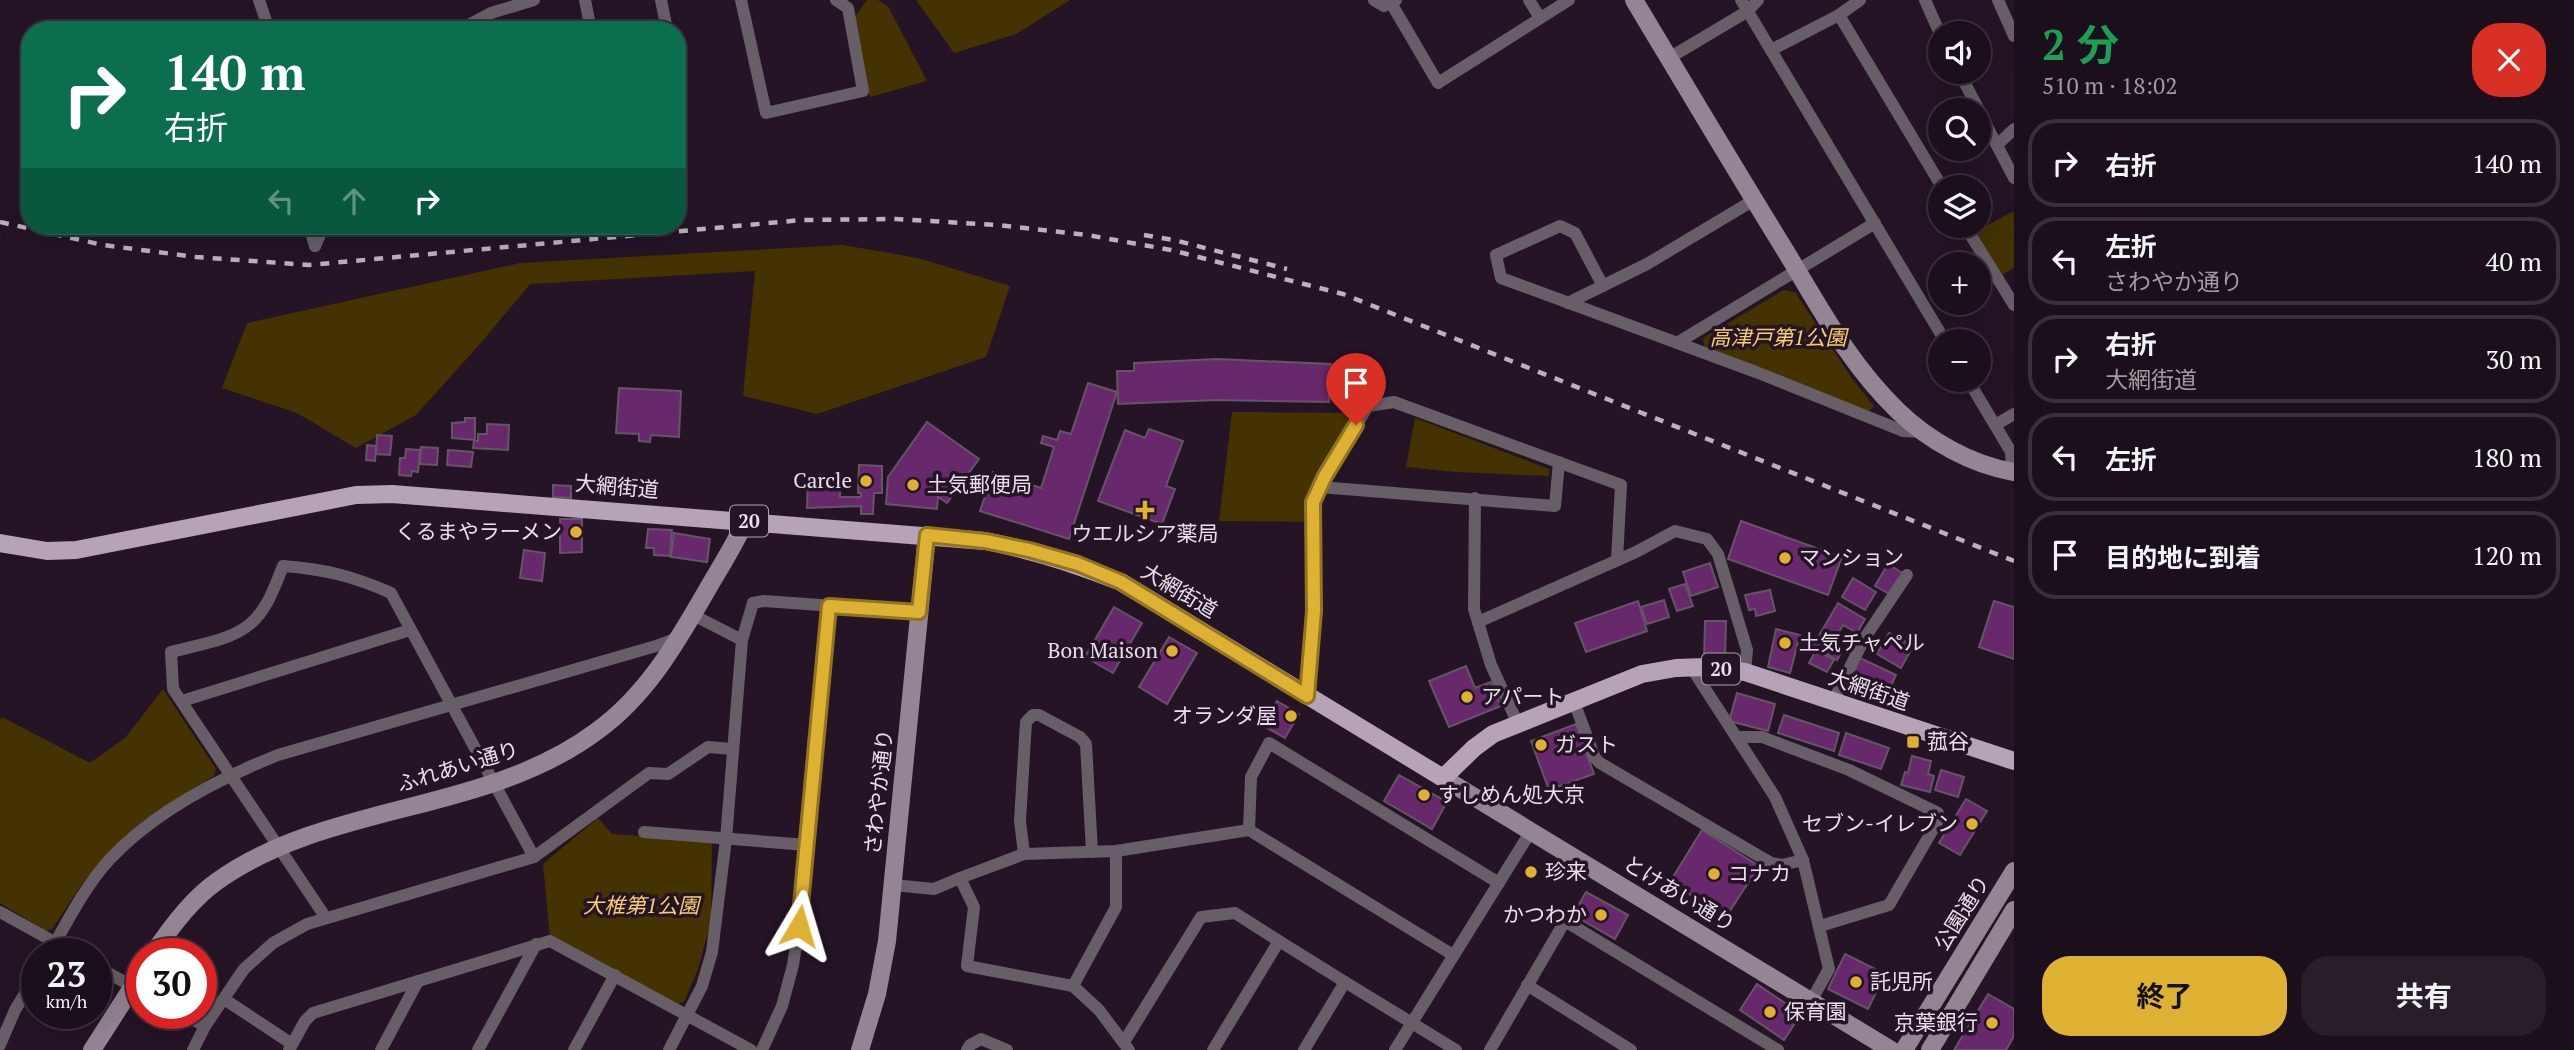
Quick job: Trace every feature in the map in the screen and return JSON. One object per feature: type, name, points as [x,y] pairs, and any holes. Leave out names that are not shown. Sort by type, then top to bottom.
[{"type":"main road","name":"大網街道","points":[[0,543],[47,551],[76,550],[356,495],[392,494],[985,541],[1078,564],[1110,578],[1443,778],[1493,734],[1642,674],[1691,667],[1745,672],[2014,761]]},
{"type":"street","points":[[259,0],[266,21]]},
{"type":"street","points":[[476,21],[491,13],[534,0]]},
{"type":"street","points":[[585,0],[589,21]]},
{"type":"street","points":[[661,0],[665,21]]},
{"type":"street","points":[[741,0],[766,113],[863,91],[851,4],[836,0]]},
{"type":"street","points":[[1374,0],[1384,6],[1393,1],[1438,83],[1569,0]]},
{"type":"street","points":[[1529,0],[1540,18]]},
{"type":"street","points":[[1634,0],[1754,201],[1869,382],[1900,414],[1938,443],[1973,460],[2013,472],[2011,452],[1975,392]]},
{"type":"street","points":[[1669,58],[1744,5],[1758,0]]},
{"type":"street","points":[[1771,50],[1839,15],[1860,0]]},
{"type":"street","points":[[1924,0],[1934,21]]},
{"type":"street","points":[[1998,0],[2014,36]]},
{"type":"street","points":[[1744,5],[1938,329]]},
{"type":"street","points":[[1839,15],[1935,175]]},
{"type":"street","points":[[1997,145],[2014,129]]},
{"type":"street","points":[[1991,134],[2014,178]]},
{"type":"street","points":[[1568,303],[1647,264],[1754,201]]},
{"type":"street","points":[[1677,343],[1875,223]]},
{"type":"street","points":[[1603,286],[1575,233],[1560,226],[1496,255],[1501,278],[1903,431],[1925,432]]},
{"type":"street","points":[[312,235],[315,246],[320,235]]},
{"type":"street","points":[[1973,238],[2014,304]]},
{"type":"street","points":[[1307,696],[1314,611],[1313,502],[1368,406],[1394,402],[1621,485],[1616,560]]},
{"type":"street","points":[[1996,425],[2014,414]]},
{"type":"street","points":[[1320,487],[1555,506],[1559,462]]},
{"type":"street","points":[[1475,498],[1474,609],[1491,665],[1518,724]]},
{"type":"street","name":"ふれあい通り","points":[[165,938],[179,918],[213,883],[279,846],[523,772],[598,731],[640,691],[682,636],[745,521]]},
{"type":"street","points":[[1478,622],[1675,531],[1707,539],[1718,554],[1747,650],[1745,672]]},
{"type":"street","name":"さわやか通り","points":[[860,1050],[877,994],[887,941],[927,535]]},
{"type":"street","points":[[327,918],[173,689],[171,652],[230,635],[250,624],[269,600],[283,566],[323,569],[358,579],[391,593],[534,857]]},
{"type":"street","points":[[1833,702],[1864,639],[1908,575]]},
{"type":"street","points":[[669,1050],[702,986],[712,952],[726,839],[741,640],[753,603],[764,601],[919,612]]},
{"type":"street","points":[[762,1050],[782,1006],[793,965],[829,606]]},
{"type":"street","points":[[693,615],[741,640]]},
{"type":"street","points":[[182,701],[410,630]]},
{"type":"street","points":[[58,938],[85,892],[110,859],[144,829],[230,773],[278,755],[656,646],[682,636]]},
{"type":"street","points":[[1691,667],[1775,797],[1803,860],[1829,969],[1811,1001]]},
{"type":"street","points":[[1574,702],[1595,758],[1600,763],[1771,863],[1782,865],[1803,860]]},
{"type":"street","points":[[1024,854],[1020,821],[1026,722],[1033,715],[1039,715],[1080,737],[1086,744],[1092,852]]},
{"type":"street","points":[[1736,737],[1762,737],[1849,770],[1938,813],[1939,819],[1889,905],[1820,926]]},
{"type":"street","points":[[1249,830],[1251,777],[1269,743],[1499,883]]},
{"type":"street","points":[[217,1009],[244,969],[273,943],[307,923],[534,857],[649,773],[668,774],[708,747],[732,749]]},
{"type":"street","name":"とけあい通り","points":[[1443,778],[1891,1050]]},
{"type":"street","points":[[893,885],[934,889],[1024,854],[1116,851],[1249,830],[1453,956]]},
{"type":"street","points":[[1395,1050],[1531,831]]},
{"type":"street","points":[[644,832],[807,845]]},
{"type":"street","points":[[1073,986],[1116,907],[1116,851]]},
{"type":"street","name":"公園通り","points":[[1904,1050],[2014,871]]},
{"type":"street","points":[[960,878],[974,907],[967,965],[1073,986],[1099,1010],[1126,1046],[1201,916],[1236,913],[1456,1050]]},
{"type":"street","name":"公園通り","points":[[1930,1050],[2014,910]]},
{"type":"street","points":[[0,912],[49,938]]},
{"type":"street","points":[[1490,1050],[1565,921],[1778,1050]]},
{"type":"street","points":[[1213,1050],[1279,941]]},
{"type":"street","points":[[224,999],[291,1047],[305,1021],[313,1013],[536,944],[550,942],[751,1050]]},
{"type":"street","points":[[478,1050],[536,944]]},
{"type":"street","points":[[574,1050],[615,975]]},
{"type":"street","points":[[382,1050],[418,981]]},
{"type":"street","points":[[1304,1050],[1345,982]]},
{"type":"street","points":[[1527,985],[1631,1050]]},
{"type":"street","points":[[0,1045],[21,1000]]},
{"type":"street","points":[[92,1050],[126,1005]]},
{"type":"street","points":[[193,1050],[204,1029]]},
{"type":"street","points":[[967,1050],[981,1039],[1007,1050]]},
{"type":"green space","points":[[867,0],[878,0],[888,6],[927,81],[870,97],[853,19]]},
{"type":"green space","points":[[916,0],[1070,0],[1016,34],[954,53]]},
{"type":"green space","points":[[2014,211],[2014,268],[2000,276],[1991,259],[1991,252],[1987,252],[1980,238],[1991,238],[1991,223]]},
{"type":"green space","points":[[843,245],[918,258],[1010,286],[986,357],[817,414],[743,396],[755,271],[530,284],[416,415],[356,448],[297,413],[222,388],[247,323],[520,263]]},
{"type":"green space","name":"高津戸第1公園","points":[[1784,290],[1795,292],[1853,380],[1874,406],[1865,415],[1705,351],[1703,338]]},
{"type":"green space","points":[[1232,412],[1353,413],[1310,495],[1308,522],[1219,521]]},
{"type":"green space","points":[[1415,418],[1549,469],[1549,476],[1406,467]]},
{"type":"green space","points":[[163,689],[216,769],[214,776],[136,828],[108,854],[89,875],[52,929],[46,931],[0,903],[2,717],[90,763],[125,738]]},
{"type":"green space","name":"大椎第1公園","points":[[598,818],[612,834],[712,841],[711,921],[698,969],[684,1002],[677,1004],[550,938],[543,864]]},
{"type":"building","points":[[1217,359],[1331,364],[1329,402],[1216,400],[1118,404],[1117,371],[1134,371],[1134,363]]},
{"type":"building","points":[[1088,383],[1117,392],[1069,539],[980,511],[993,472],[1041,488],[1054,447],[1041,443],[1043,436],[1057,440],[1060,431],[1071,434]]},
{"type":"building","points":[[619,388],[681,391],[679,437],[651,435],[650,442],[639,441],[639,434],[616,433]]},
{"type":"building","points":[[465,418],[475,418],[475,440],[452,438],[452,423],[465,422]]},
{"type":"building","points":[[927,422],[979,459],[947,503],[938,497],[937,509],[886,504],[888,477]]},
{"type":"building","points":[[487,424],[509,425],[508,450],[473,448],[474,441],[478,441],[478,434],[487,434]]},
{"type":"building","points":[[1149,429],[1183,441],[1166,486],[1175,489],[1162,524],[1098,501],[1125,430],[1145,438]]},
{"type":"building","points":[[377,435],[392,436],[390,455],[376,454]]},
{"type":"building","points":[[367,445],[376,446],[375,461],[366,460]]},
{"type":"building","points":[[421,447],[438,448],[437,465],[420,464]]},
{"type":"building","points":[[406,449],[420,450],[418,472],[412,471],[411,476],[399,475],[400,458],[405,458]]},
{"type":"building","points":[[448,450],[473,452],[471,467],[447,465]]},
{"type":"building","points":[[859,465],[882,466],[882,493],[874,493],[873,514],[861,514],[861,506],[807,508],[808,476],[840,477],[840,497],[861,497],[861,493],[858,493]]},
{"type":"building","points":[[553,485],[571,486],[571,498],[553,497]]},
{"type":"building","points":[[560,519],[582,519],[582,552],[560,553]]},
{"type":"building","name":"マンション","points":[[1741,521],[1842,557],[1828,595],[1728,559]]},
{"type":"building","points":[[648,529],[672,530],[670,556],[654,555],[654,548],[646,548]]},
{"type":"building","points":[[674,533],[710,539],[707,562],[671,557]]},
{"type":"building","points":[[524,550],[545,553],[542,581],[520,578]]},
{"type":"building","points":[[1710,563],[1718,587],[1691,596],[1683,572]]},
{"type":"building","points":[[1888,564],[1904,574],[1891,595],[1875,586]]},
{"type":"building","points":[[1853,578],[1876,592],[1865,610],[1842,597]]},
{"type":"building","points":[[1685,584],[1693,606],[1677,611],[1669,589]]},
{"type":"building","points":[[1770,590],[1775,611],[1756,616],[1755,609],[1749,610],[1745,595]]},
{"type":"building","points":[[1664,600],[1669,617],[1647,624],[1641,607]]},
{"type":"building","points":[[1638,601],[1647,631],[1586,652],[1575,623]]},
{"type":"building","points":[[1994,601],[2014,607],[2014,659],[1979,647]]},
{"type":"building","points":[[1838,603],[1865,619],[1857,633],[1843,625],[1833,643],[1843,649],[1837,660],[1813,646]]},
{"type":"building","points":[[1114,607],[1142,623],[1113,673],[1085,657]]},
{"type":"building","points":[[1705,621],[1726,621],[1725,660],[1704,659]]},
{"type":"building","name":"土気チャペル","points":[[1776,629],[1800,635],[1790,673],[1768,667]]},
{"type":"building","points":[[1889,633],[1913,646],[1901,668],[1877,654]]},
{"type":"building","points":[[1169,637],[1197,653],[1167,704],[1139,687]]},
{"type":"building","points":[[1816,650],[1834,660],[1827,672],[1809,663]]},
{"type":"building","points":[[1860,658],[1896,675],[1886,696],[1850,680]]},
{"type":"building","name":"アパート","points":[[1466,666],[1475,688],[1491,682],[1501,706],[1449,727],[1429,681]]},
{"type":"building","points":[[1737,693],[1775,704],[1768,731],[1729,721]]},
{"type":"building","points":[[1277,701],[1299,714],[1285,738],[1262,725]]},
{"type":"building","points":[[1784,715],[1839,733],[1834,751],[1778,733]]},
{"type":"building","points":[[1576,724],[1594,774],[1549,790],[1531,741]]},
{"type":"building","points":[[1846,733],[1889,748],[1881,769],[1839,755]]},
{"type":"building","points":[[1912,756],[1931,761],[1928,774],[1934,776],[1930,792],[1901,785],[1905,772],[1908,773]]},
{"type":"building","points":[[1941,770],[1964,777],[1958,797],[1935,790]]},
{"type":"building","points":[[1399,775],[1447,802],[1432,829],[1384,801]]},
{"type":"building","points":[[1966,799],[1987,811],[1960,855],[1939,843]]},
{"type":"building","name":"コナカ","points":[[1702,830],[1759,866],[1726,917],[1670,882]]},
{"type":"building","name":"かつわか","points":[[1586,892],[1628,915],[1615,939],[1573,915]]},
{"type":"building","name":"託児所","points":[[1845,954],[1885,974],[1868,1009],[1828,989]]},
{"type":"building","name":"保育園","points":[[1757,984],[1801,1014],[1784,1040],[1740,1010]]},
{"type":"building","name":"京葉銀行","points":[[1988,994],[2014,1009],[2014,1036],[2006,1050],[1954,1050]]},
{"type":"railway","points":[[686,231],[802,220],[896,219],[997,225],[1087,235],[1171,250],[1343,294],[2014,561]]},
{"type":"railway","points":[[0,222],[21,227]]},
{"type":"railway","points":[[58,235],[103,245],[196,257],[309,265],[638,235]]},
{"type":"railway","points":[[1144,235],[1287,269]]},
{"type":"place","name":"Carcle","points":[[866,481]]},
{"type":"place","name":"土気郵便局","points":[[913,485]]},
{"type":"place","name":"ウエルシア薬局","points":[[1145,510]]},
{"type":"place","name":"くるまやラーメン","points":[[576,532]]},
{"type":"place","name":"マンション","points":[[1785,558]]},
{"type":"place","name":"土気チャペル","points":[[1785,643]]},
{"type":"place","name":"Bon Maison","points":[[1172,651]]},
{"type":"place","name":"アパート","points":[[1467,697]]},
{"type":"place","name":"オランダ屋","points":[[1291,716]]},
{"type":"place","name":"菰谷","points":[[1913,742]]},
{"type":"place","name":"ガスト","points":[[1541,745]]},
{"type":"place","name":"すしめん処大京","points":[[1424,795]]},
{"type":"place","name":"セブン-イレブン","points":[[1972,824]]},
{"type":"place","name":"珍来","points":[[1531,872]]},
{"type":"place","name":"コナカ","points":[[1714,874]]},
{"type":"place","name":"かつわか","points":[[1601,915]]},
{"type":"place","name":"託児所","points":[[1856,982]]},
{"type":"place","name":"保育園","points":[[1770,1012]]},
{"type":"place","name":"京葉銀行","points":[[1992,1023]]},
{"type":"route","points":[[799,926],[829,606],[919,612],[927,535],[985,541],[1078,564],[1121,582],[1307,696],[1314,611],[1313,502],[1325,476],[1356,425]]}]
